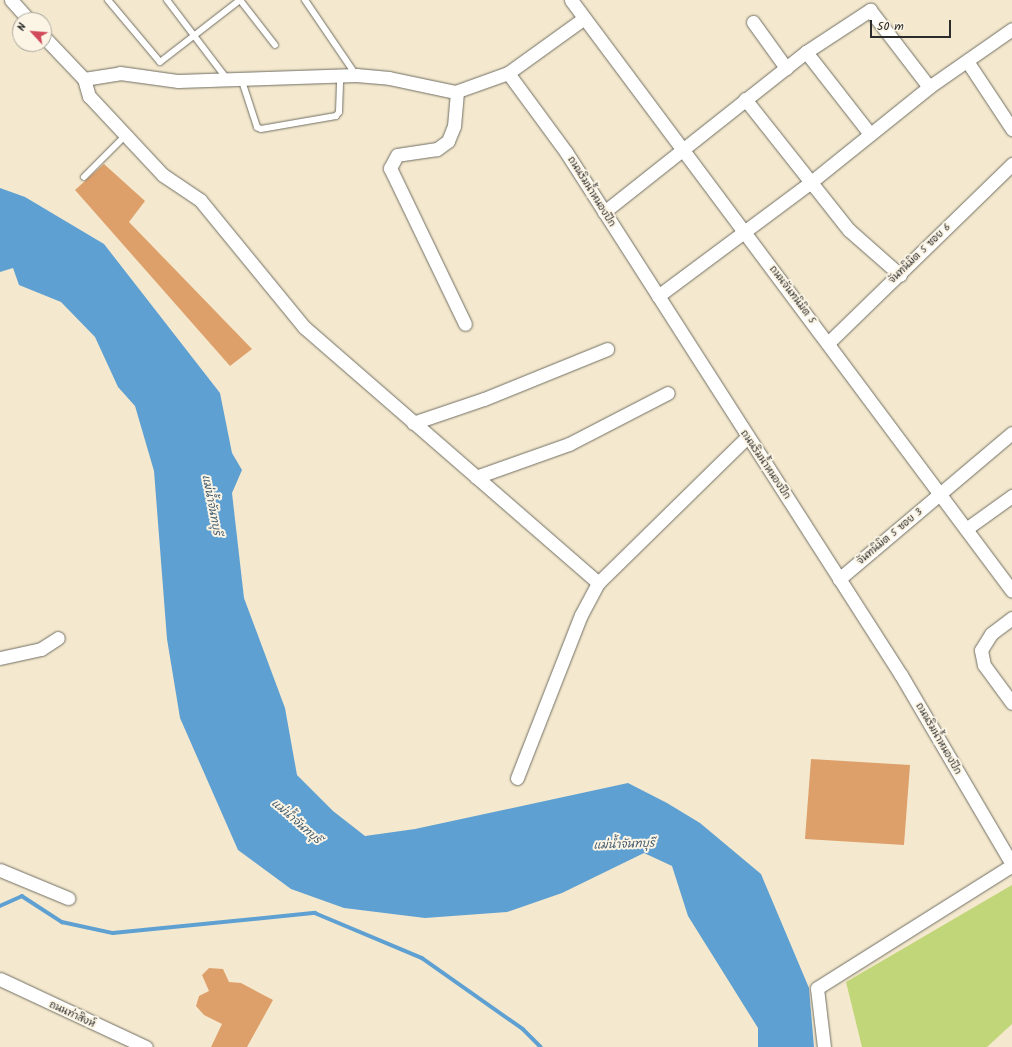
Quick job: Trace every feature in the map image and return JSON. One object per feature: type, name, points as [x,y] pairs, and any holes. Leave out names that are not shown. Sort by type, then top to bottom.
[{"type":"street","points":[[11,0],[22,12]]},
{"type":"street","name":"ถนนจันทนิมิต 5","points":[[572,0],[583,19],[745,232],[1012,591]]},
{"type":"street","points":[[604,212],[806,52],[870,10],[929,87]]},
{"type":"street","points":[[84,79],[120,73],[178,81],[227,78],[340,77],[356,75],[457,92],[508,73],[583,19]]},
{"type":"street","points":[[753,22],[786,68]]},
{"type":"street","points":[[658,296],[811,182],[929,87],[1012,29]]},
{"type":"street","points":[[52,45],[84,79],[89,96],[163,175],[200,200],[304,327],[598,583]]},
{"type":"street","points":[[806,52],[870,134]]},
{"type":"street","points":[[967,61],[1012,129]]},
{"type":"street","name":"ถนนริมน้ำหนองปึก","points":[[508,73],[566,152],[746,438],[901,675],[1012,865]]},
{"type":"street","points":[[457,92],[454,126],[448,141],[437,149],[397,155],[390,168],[465,324]]},
{"type":"street","points":[[745,99],[850,230],[900,275]]},
{"type":"street","name":"จันทนิมิต 5 ซอย 6","points":[[828,343],[900,275],[1012,164]]},
{"type":"street","points":[[413,422],[484,399],[607,349]]},
{"type":"street","points":[[476,477],[569,444],[668,393]]},
{"type":"street","name":"จันทนิมิต 5 ซอย 3","points":[[839,579],[1012,433]]},
{"type":"street","points":[[517,778],[581,615],[598,583],[746,438]]},
{"type":"street","points":[[966,528],[1012,496]]},
{"type":"street","points":[[1012,618],[991,634],[981,650],[984,665],[1012,703]]},
{"type":"street","points":[[0,658],[41,649],[58,638]]},
{"type":"street","points":[[824,1047],[817,988],[1012,865]]},
{"type":"street","points":[[0,870],[68,898]]},
{"type":"street","name":"ถนนท่าสิงห์","points":[[0,979],[146,1047]]},
{"type":"lane","points":[[108,0],[157,61],[164,61],[240,0],[275,45]]},
{"type":"lane","points":[[167,0],[227,78]]},
{"type":"lane","points":[[305,0],[356,75]]},
{"type":"lane","points":[[241,78],[257,127],[261,129],[336,116],[339,112],[340,77]]},
{"type":"lane","points":[[84,176],[126,136]]},
{"type":"green space","points":[[1012,885],[1012,1024],[987,1047],[862,1047],[846,982]]},
{"type":"water","name":"แม่น้ำจันทบุรี","points":[[0,188],[25,197],[104,244],[220,393],[232,453],[242,470],[232,493],[244,598],[285,708],[297,775],[333,811],[365,836],[415,829],[628,783],[667,803],[700,823],[761,874],[809,988],[814,1047],[758,1047],[758,1028],[688,916],[672,866],[644,853],[562,893],[507,912],[425,918],[344,908],[291,889],[238,850],[180,718],[167,639],[154,471],[135,406],[118,387],[95,337],[61,302],[19,285],[13,268],[0,272]]},
{"type":"building","points":[[104,164],[145,201],[129,222],[252,349],[230,366],[75,190]]},
{"type":"building","points":[[811,759],[910,765],[904,845],[805,839]]},
{"type":"building","points":[[209,968],[223,969],[229,982],[241,983],[273,1000],[247,1047],[211,1047],[222,1024],[204,1015],[196,1006],[199,996],[209,991],[202,975]]},
{"type":"waterway","points":[[0,906],[22,896],[62,922],[113,933],[315,913],[422,958],[523,1029],[541,1047]]}]
